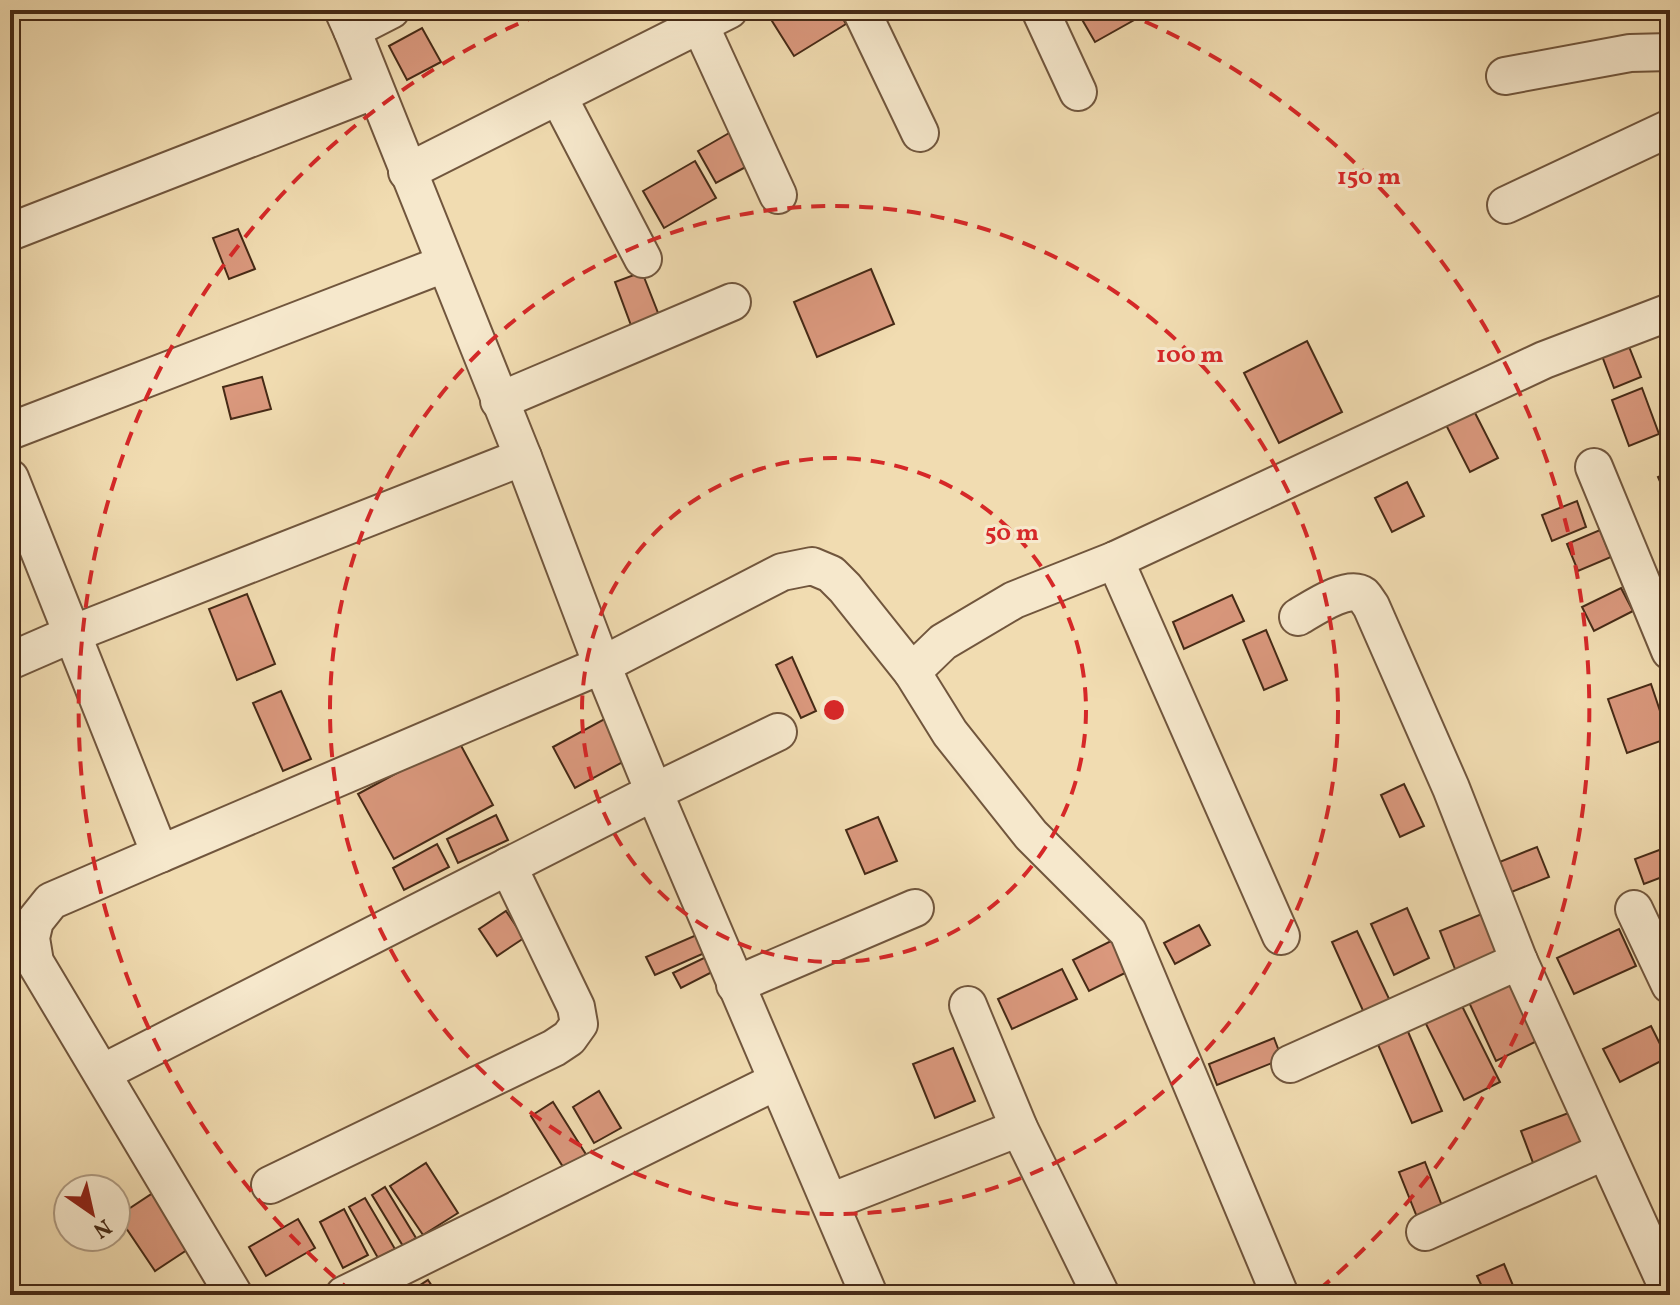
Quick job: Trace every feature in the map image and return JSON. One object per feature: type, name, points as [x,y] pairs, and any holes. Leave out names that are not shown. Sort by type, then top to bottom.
[{"type":"street","points":[[391,10],[347,20],[523,457],[602,665],[735,985],[869,1295]]},
{"type":"street","points":[[861,10],[920,133]]},
{"type":"street","points":[[1040,10],[1078,92]]},
{"type":"street","points":[[407,172],[715,17],[778,195]]},
{"type":"street","points":[[1505,76],[1630,53],[1670,52]]},
{"type":"street","points":[[10,232],[375,90]]},
{"type":"street","points":[[558,96],[643,259]]},
{"type":"street","points":[[1506,205],[1670,128]]},
{"type":"street","points":[[10,431],[444,264]]},
{"type":"street","points":[[499,401],[732,302]]},
{"type":"street","points":[[912,672],[943,642],[1014,600],[1115,560],[1544,360],[1670,312]]},
{"type":"street","points":[[10,661],[523,457]]},
{"type":"street","points":[[1594,467],[1670,651]]},
{"type":"street","points":[[10,478],[160,854]]},
{"type":"street","points":[[1115,560],[1281,936]]},
{"type":"street","points":[[234,1295],[35,962],[31,938],[23,927],[51,901],[602,665],[782,572],[812,566],[831,574],[845,588],[912,672],[950,733],[1031,835],[1128,932],[1280,1295]]},
{"type":"street","points":[[1298,617],[1340,594],[1354,592],[1363,595],[1371,606],[1451,788],[1519,961],[1670,1293]]},
{"type":"street","points":[[102,1073],[778,732]]},
{"type":"street","points":[[270,1185],[540,1055],[569,1038],[579,1024],[576,1007],[508,866]]},
{"type":"street","points":[[735,985],[915,908]]},
{"type":"street","points":[[1634,909],[1670,985]]},
{"type":"street","points":[[1290,1064],[1519,961]]},
{"type":"street","points":[[968,1005],[1019,1128],[1101,1295]]},
{"type":"street","points":[[344,1295],[777,1081]]},
{"type":"street","points":[[830,1202],[1019,1128]]},
{"type":"street","points":[[1425,1232],[1605,1151]]},
{"type":"building","points":[[789,10],[838,10],[846,24],[794,56],[772,21]]},
{"type":"building","points":[[1090,10],[1152,10],[1095,42],[1080,16]]},
{"type":"building","points":[[422,28],[441,62],[407,80],[389,46]]},
{"type":"building","points":[[736,129],[755,162],[716,183],[698,151]]},
{"type":"building","points":[[695,161],[716,198],[664,228],[643,191]]},
{"type":"building","points":[[238,229],[255,269],[229,279],[213,238]]},
{"type":"building","points":[[871,269],[894,324],[817,357],[794,302]]},
{"type":"building","points":[[642,272],[660,318],[632,328],[615,282]]},
{"type":"building","points":[[1624,334],[1641,377],[1614,388],[1598,345]]},
{"type":"building","points":[[1307,341],[1342,412],[1279,443],[1244,373]]},
{"type":"building","points":[[262,377],[271,409],[231,419],[223,387]]},
{"type":"building","points":[[1642,388],[1659,434],[1629,446],[1612,400]]},
{"type":"building","points":[[1472,407],[1498,458],[1470,472],[1444,421]]},
{"type":"building","points":[[1670,472],[1670,504],[1658,477]]},
{"type":"building","points":[[1407,482],[1424,516],[1392,532],[1375,498]]},
{"type":"building","points":[[1577,501],[1586,527],[1552,541],[1542,515]]},
{"type":"building","points":[[1600,530],[1611,557],[1578,571],[1567,544]]},
{"type":"building","points":[[1621,588],[1633,611],[1594,631],[1582,607]]},
{"type":"building","points":[[247,594],[275,664],[237,680],[209,609]]},
{"type":"building","points":[[1232,595],[1244,621],[1184,649],[1173,622]]},
{"type":"building","points":[[1266,630],[1287,680],[1264,690],[1243,640]]},
{"type":"building","points":[[792,657],[816,711],[801,718],[776,665]]},
{"type":"building","points":[[1651,684],[1669,738],[1627,753],[1608,699]]},
{"type":"building","points":[[281,691],[311,759],[283,771],[253,703]]},
{"type":"building","points":[[610,716],[632,757],[575,788],[553,747]]},
{"type":"building","points":[[458,740],[493,805],[394,859],[358,794]]},
{"type":"building","points":[[1404,784],[1424,826],[1400,837],[1381,795]]},
{"type":"building","points":[[496,815],[508,840],[458,863],[447,839]]},
{"type":"building","points":[[878,817],[897,861],[865,874],[846,830]]},
{"type":"building","points":[[437,844],[449,867],[404,890],[393,868]]},
{"type":"building","points":[[1670,846],[1670,874],[1644,884],[1635,859]]},
{"type":"building","points":[[1537,847],[1549,877],[1509,893],[1497,863]]},
{"type":"building","points":[[1407,908],[1429,958],[1394,975],[1371,924]]},
{"type":"building","points":[[506,911],[524,938],[497,956],[479,929]]},
{"type":"building","points":[[1489,911],[1506,954],[1457,974],[1440,931]]},
{"type":"building","points":[[1199,925],[1210,945],[1175,964],[1164,943]]},
{"type":"building","points":[[1619,929],[1636,966],[1574,994],[1557,958]]},
{"type":"building","points":[[1357,931],[1391,1003],[1365,1015],[1332,942]]},
{"type":"building","points":[[701,933],[709,951],[655,975],[646,957]]},
{"type":"building","points":[[1121,936],[1137,967],[1089,991],[1073,960]]},
{"type":"building","points":[[708,956],[716,970],[681,988],[673,973]]},
{"type":"building","points":[[1062,969],[1077,999],[1012,1029],[998,999]]},
{"type":"building","points":[[1510,978],[1539,1040],[1496,1061],[1467,998]]},
{"type":"building","points":[[1459,1000],[1500,1082],[1464,1100],[1423,1018]]},
{"type":"building","points":[[1651,1026],[1667,1058],[1620,1082],[1603,1049]]},
{"type":"building","points":[[1406,1027],[1442,1111],[1412,1123],[1376,1040]]},
{"type":"building","points":[[1274,1038],[1282,1059],[1217,1085],[1209,1064]]},
{"type":"building","points":[[953,1048],[975,1101],[935,1118],[913,1064]]},
{"type":"building","points":[[599,1091],[621,1128],[594,1143],[573,1107]]},
{"type":"building","points":[[553,1102],[587,1156],[565,1170],[531,1116]]},
{"type":"building","points":[[1571,1112],[1585,1149],[1535,1168],[1521,1131]]},
{"type":"building","points":[[1425,1162],[1444,1211],[1419,1222],[1399,1172]]},
{"type":"building","points":[[426,1163],[458,1213],[423,1235],[390,1186]]},
{"type":"building","points":[[162,1187],[199,1242],[155,1271],[132,1237],[132,1207]]},
{"type":"building","points":[[385,1187],[416,1238],[403,1246],[372,1195]]},
{"type":"building","points":[[365,1198],[395,1249],[378,1258],[349,1207]]},
{"type":"building","points":[[344,1209],[368,1255],[343,1268],[320,1222]]},
{"type":"building","points":[[298,1219],[315,1248],[266,1276],[249,1247]]},
{"type":"building","points":[[1504,1264],[1517,1295],[1486,1295],[1477,1276]]},
{"type":"building","points":[[428,1280],[438,1295],[405,1295]]}]
